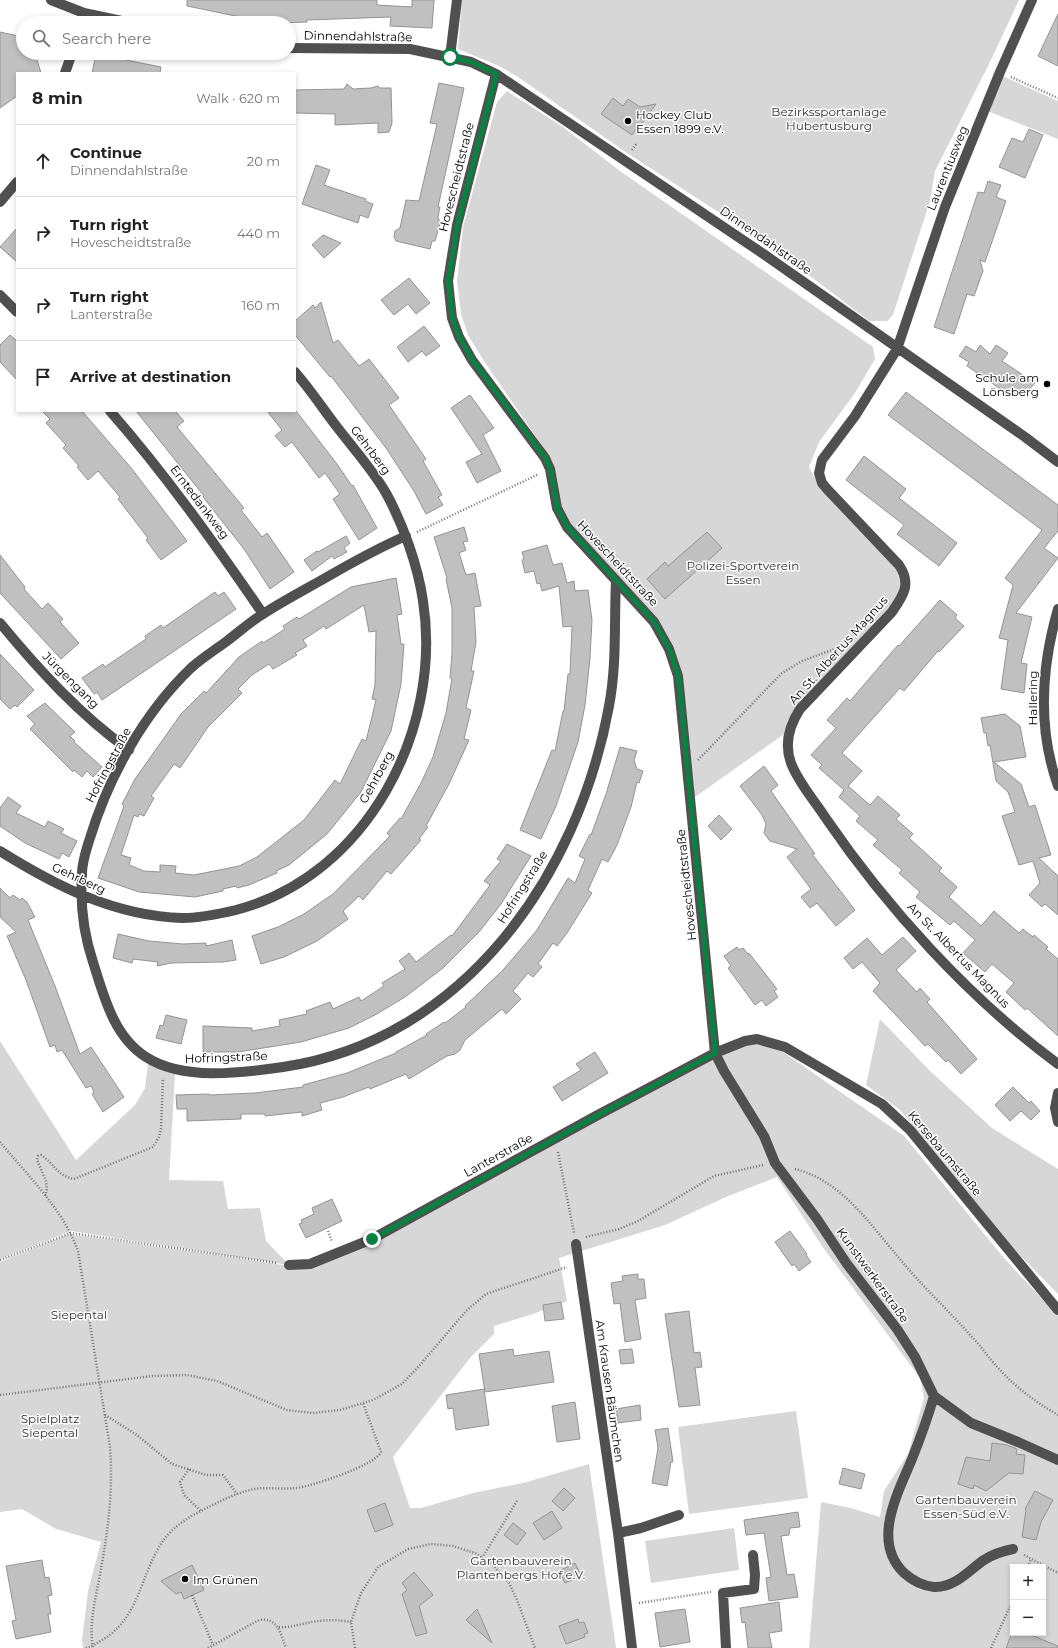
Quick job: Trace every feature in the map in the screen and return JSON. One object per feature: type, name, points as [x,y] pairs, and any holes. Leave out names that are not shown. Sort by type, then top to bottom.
[{"type":"street","points":[[51,0],[79,16]]},
{"type":"street","points":[[450,57],[457,0]]},
{"type":"street","name":"Laurentiusweg","points":[[897,349],[945,207],[1000,72],[1032,0]]},
{"type":"street","name":"Dinnendahlstraße","points":[[296,48],[410,49],[471,62],[496,74],[765,255],[897,349],[1025,437],[1058,462]]},
{"type":"street","points":[[65,72],[70,60]]},
{"type":"street","name":"Hovescheidtstraße","points":[[496,74],[457,225],[448,281],[452,318],[459,337],[472,360],[519,422],[550,469],[557,508],[567,527],[591,555],[654,622],[669,649],[678,676],[715,1053]]},
{"type":"street","points":[[0,202],[16,183]]},
{"type":"street","points":[[0,295],[16,311]]},
{"type":"street","name":"An St. Albertus Magnus","points":[[897,349],[855,416],[822,460],[819,472],[822,482],[827,489],[904,573],[906,588],[901,599],[892,612],[800,709],[794,719],[788,738],[791,764],[837,835],[897,910],[942,960],[1011,1027],[1058,1064]]},
{"type":"street","name":"Gehrberg","points":[[0,850],[82,896],[108,905],[149,914],[184,918],[218,915],[257,905],[287,891],[318,869],[347,844],[375,808],[398,771],[411,736],[420,703],[426,671],[426,637],[423,600],[406,536],[385,492],[296,373]]},
{"type":"street","name":"Erntedankweg","points":[[111,412],[175,491],[220,551],[263,614]]},
{"type":"street","name":"Hofringstraße","points":[[406,536],[378,548],[263,614],[192,667],[152,715],[129,750],[106,793],[96,817],[82,872],[85,932],[88,946],[110,1013],[120,1031],[132,1047],[162,1066],[176,1071],[197,1073],[261,1070],[306,1064],[350,1050],[398,1028],[438,1003],[477,968],[516,925],[550,870],[572,826],[590,781],[602,741],[610,702],[615,657],[616,580]]},
{"type":"street","name":"Hallering","points":[[1058,609],[1046,658],[1043,710],[1045,735],[1058,786]]},
{"type":"street","name":"Jürgengang","points":[[0,623],[52,681],[104,731],[129,750]]},
{"type":"street","name":"Kersebaumstraße","points":[[715,1053],[745,1041],[758,1039],[771,1042],[785,1047],[882,1104],[910,1130],[1058,1310]]},
{"type":"street","name":"Lanterstraße","points":[[289,1265],[310,1264],[372,1239],[555,1138],[715,1053]]},
{"type":"street","name":"Kunstwerkerstraße","points":[[715,1053],[724,1071],[764,1136],[775,1164],[817,1219],[847,1264],[897,1329],[915,1357],[934,1396],[972,1423],[1058,1460]]},
{"type":"street","points":[[1058,1093],[1055,1108],[1058,1122]]},
{"type":"street","name":"Am Krausen Bäumchen","points":[[576,1244],[618,1532],[632,1648]]},
{"type":"street","points":[[934,1396],[918,1444],[897,1491],[891,1512],[889,1544],[893,1558],[901,1570],[910,1578],[935,1587],[949,1584],[968,1574],[984,1560],[1002,1551],[1013,1549]]},
{"type":"street","points":[[618,1532],[641,1528],[679,1515]]},
{"type":"street","points":[[726,1648],[723,1594],[754,1589],[755,1574],[753,1555]]},
{"type":"path","points":[[1000,72],[1058,98]]},
{"type":"path","points":[[633,148],[637,143]]},
{"type":"path","points":[[406,536],[550,469]]},
{"type":"path","points":[[687,770],[704,755],[782,673],[802,661],[842,646],[848,645],[857,649]]},
{"type":"path","points":[[45,1196],[47,1189],[37,1160],[38,1156],[41,1155],[47,1159],[64,1177],[74,1179],[153,1147],[156,1144],[160,1129],[164,1086],[162,1066]]},
{"type":"path","points":[[555,1138],[576,1244]]},
{"type":"path","points":[[0,1142],[45,1196],[71,1233],[78,1251],[110,1447],[111,1498],[102,1565],[95,1592],[92,1623],[93,1647]]},
{"type":"path","points":[[0,1260],[71,1233],[289,1265]]},
{"type":"path","points":[[0,1395],[100,1382],[170,1375],[187,1375],[218,1381],[274,1406],[300,1413],[326,1412],[363,1403],[393,1390],[410,1377],[466,1311],[486,1294],[579,1263]]},
{"type":"path","points":[[86,1648],[93,1647],[116,1630],[125,1621],[163,1540],[177,1526],[200,1511],[237,1494],[259,1488],[287,1489],[310,1485],[350,1471],[377,1458],[380,1452],[363,1403]]},
{"type":"path","points":[[105,1415],[137,1435],[172,1464],[206,1475],[223,1475],[237,1494]]},
{"type":"path","points":[[188,1469],[180,1482],[184,1495],[200,1511]]},
{"type":"path","points":[[482,1558],[517,1501]]},
{"type":"path","points":[[355,1648],[351,1622],[361,1593],[378,1567],[408,1549],[431,1544],[452,1546],[475,1553],[492,1564],[509,1583],[535,1648]]},
{"type":"path","points":[[1013,1549],[1058,1573]]},
{"type":"path","points":[[1029,1564],[1031,1559]]},
{"type":"path","points":[[627,1606],[707,1591],[723,1594]]},
{"type":"path","points":[[192,1595],[213,1645]]},
{"type":"path","points":[[991,1648],[1010,1607]]},
{"type":"path","points":[[208,1648],[259,1620],[267,1619],[278,1627],[286,1648]]},
{"type":"path","points":[[278,1627],[286,1628],[308,1622],[341,1620],[351,1622]]},
{"type":"green space","name":"Bezirkssportanlage Hubertusburg","points":[[462,0],[1019,0],[989,64],[935,171],[930,201],[893,315],[887,321],[869,321],[771,246],[627,153],[518,77],[499,66],[458,49]]},
{"type":"green space","points":[[1000,75],[1058,101],[1058,139],[985,110]]},
{"type":"green space","name":"Polizei-Sportverein Essen","points":[[507,91],[563,127],[620,171],[873,347],[875,359],[855,393],[819,442],[809,467],[816,480],[902,572],[900,596],[787,732],[692,799],[671,647],[572,530],[560,506],[549,456],[482,358],[468,335],[461,314],[457,281],[463,227],[497,102]]},
{"type":"green space","points":[[880,1019],[930,1071],[992,1128],[1058,1169],[1058,1294],[1012,1247],[900,1110],[866,1085]]},
{"type":"green space","points":[[0,1041],[76,1160],[135,1105],[145,1088],[148,1064],[175,1074],[169,1180],[223,1181],[228,1209],[260,1208],[266,1241],[289,1265],[71,1231],[0,1259]]},
{"type":"green space","points":[[746,1042],[763,1042],[783,1052],[904,1136],[1004,1258],[1058,1316],[1058,1648],[809,1648],[821,1502],[851,1508],[880,1517],[884,1491],[908,1454],[924,1398],[920,1378],[822,1246],[777,1177],[726,1197],[665,1225],[559,1258],[567,1301],[533,1314],[494,1326],[494,1334],[470,1358],[393,1457],[410,1508],[421,1508],[473,1493],[523,1483],[589,1464],[616,1648],[83,1648],[82,1640],[88,1591],[101,1542],[56,1529],[22,1509],[0,1512],[0,1262],[69,1234],[290,1266],[372,1240]]},
{"type":"green space","points":[[796,1411],[808,1498],[689,1514],[678,1427]]},
{"type":"green space","points":[[734,1528],[739,1570],[651,1583],[645,1541]]},
{"type":"building","points":[[187,0],[377,0],[377,5],[412,7],[412,0],[434,0],[432,28],[390,26],[391,17],[307,20],[307,22],[296,22],[296,16],[235,16],[187,6]]},
{"type":"building","points":[[1058,14],[1058,66],[1038,56]]},
{"type":"building","points":[[0,32],[16,35],[16,60],[37,60],[41,72],[16,72],[16,97],[0,108]]},
{"type":"building","points":[[95,60],[126,60],[161,67],[160,72],[92,72]]},
{"type":"building","points":[[439,83],[464,88],[438,207],[440,207],[438,217],[440,223],[435,241],[432,241],[430,249],[396,241],[394,237],[395,231],[400,228],[406,200],[419,201],[437,124],[430,123]]},
{"type":"building","points":[[347,84],[353,89],[378,86],[380,88],[391,88],[392,123],[389,132],[378,133],[378,123],[335,125],[335,114],[296,113],[296,90],[344,89]]},
{"type":"building","name":"Hockey Club Essen 1899 e.V.","points":[[613,98],[623,106],[628,99],[640,107],[656,104],[632,135],[601,114]]},
{"type":"building","points":[[1029,129],[1043,135],[1025,178],[999,167],[1012,138],[1023,142]]},
{"type":"building","points":[[316,165],[330,170],[324,185],[366,199],[365,201],[373,204],[368,218],[360,215],[358,223],[302,204]]},
{"type":"building","points":[[988,181],[1001,185],[996,197],[1006,201],[985,262],[980,260],[983,271],[974,296],[967,294],[954,334],[934,327],[978,192],[984,193]]},
{"type":"building","points":[[16,229],[16,261],[0,247]]},
{"type":"building","points":[[323,235],[341,243],[324,258],[312,245]]},
{"type":"building","points":[[409,278],[430,303],[416,314],[408,304],[394,315],[381,300]]},
{"type":"building","points":[[321,302],[333,343],[338,340],[359,366],[369,359],[399,398],[389,405],[426,459],[423,461],[442,495],[438,497],[443,505],[426,514],[414,491],[386,448],[331,376],[330,377],[296,336],[296,320],[313,305],[315,308]]},
{"type":"building","points":[[424,326],[440,346],[426,356],[422,351],[408,362],[397,347]]},
{"type":"building","points":[[10,335],[16,340],[16,379],[0,362],[0,345]]},
{"type":"building","points":[[980,345],[990,354],[996,345],[1008,353],[1002,361],[1035,383],[1024,395],[1017,389],[1012,397],[967,366],[969,362],[959,356],[966,346],[976,352]]},
{"type":"building","points":[[906,392],[1058,505],[1058,531],[1044,548],[1058,558],[1016,613],[1032,617],[1021,663],[1027,664],[1024,693],[1001,689],[1008,640],[999,638],[1013,585],[1005,578],[1042,530],[888,415]]},
{"type":"building","points":[[470,395],[494,428],[483,435],[501,471],[477,483],[466,462],[482,454],[451,408]]},
{"type":"building","points":[[296,411],[352,486],[353,485],[377,528],[359,540],[333,499],[340,494],[325,473],[319,478],[292,442],[285,447],[275,436],[282,430],[268,412]]},
{"type":"building","points":[[43,412],[83,412],[132,469],[187,541],[161,560],[146,540],[148,538],[118,499],[120,497],[98,471],[88,480],[77,467],[79,466],[63,448],[66,445],[46,423],[50,419]]},
{"type":"building","points":[[137,412],[176,412],[184,421],[177,427],[244,508],[241,510],[262,537],[267,533],[294,572],[270,589],[244,549],[203,497],[204,496]]},
{"type":"building","points":[[864,456],[906,489],[899,498],[957,543],[939,566],[897,534],[904,525],[846,480]]},
{"type":"building","points":[[464,527],[468,541],[463,542],[466,550],[459,553],[466,575],[475,573],[481,606],[474,607],[476,642],[471,671],[474,671],[466,708],[471,710],[464,739],[469,740],[449,784],[426,826],[428,827],[419,839],[421,840],[391,874],[387,871],[363,900],[359,896],[343,911],[348,919],[317,941],[284,957],[261,964],[252,936],[278,927],[304,914],[333,894],[390,836],[387,833],[400,818],[401,819],[421,783],[433,757],[446,713],[452,678],[450,678],[452,653],[452,608],[447,578],[434,537]]},
{"type":"building","points":[[707,532],[722,548],[665,599],[647,579],[665,562],[668,566]]},
{"type":"building","points":[[346,536],[350,543],[344,548],[347,552],[334,559],[332,556],[312,571],[304,560],[317,551],[318,552]]},
{"type":"building","points":[[547,545],[553,565],[562,563],[567,583],[574,581],[575,591],[588,590],[592,620],[585,705],[578,742],[556,806],[541,839],[520,830],[552,750],[555,751],[564,711],[568,674],[570,674],[572,626],[563,627],[559,586],[542,591],[540,583],[537,584],[534,571],[525,573],[522,552]]},
{"type":"building","points":[[0,555],[25,587],[24,589],[42,609],[48,603],[63,619],[60,622],[79,643],[61,659],[0,593]]},
{"type":"building","points":[[396,578],[402,614],[397,615],[401,644],[404,644],[401,684],[391,731],[361,792],[327,834],[289,865],[276,871],[277,873],[249,885],[237,888],[236,886],[223,889],[223,891],[195,897],[139,892],[98,878],[124,806],[122,804],[135,779],[181,714],[204,691],[206,693],[239,657],[262,641],[263,643],[285,629],[283,626],[297,617],[299,619],[351,587]],"holes":[[[364,605],[369,632],[376,631],[375,685],[372,699],[376,700],[366,741],[362,739],[340,784],[335,780],[304,820],[257,857],[239,866],[194,875],[175,873],[176,866],[160,865],[160,872],[144,871],[129,865],[131,858],[121,855],[134,815],[138,817],[139,814],[144,816],[154,798],[151,796],[174,764],[180,768],[208,727],[242,693],[238,689],[252,675],[269,664],[273,669],[297,655],[295,653],[307,646],[303,640],[324,626],[326,629]]]},
{"type":"building","points":[[215,592],[218,596],[224,592],[236,609],[102,700],[97,692],[94,694],[82,678],[103,664],[105,667],[146,639],[145,636],[161,625],[163,628]]},
{"type":"building","points":[[940,600],[957,615],[955,618],[964,626],[939,652],[938,651],[904,691],[900,688],[842,753],[862,771],[848,786],[870,805],[878,796],[900,815],[896,819],[913,834],[909,838],[942,868],[939,871],[957,887],[949,897],[981,926],[994,911],[1019,933],[1023,929],[1033,937],[1034,935],[1048,947],[1046,949],[1058,959],[1058,1036],[1027,1008],[1025,1010],[1006,992],[1014,983],[992,964],[985,972],[963,953],[975,940],[954,921],[950,925],[916,897],[920,892],[899,873],[902,870],[873,845],[878,840],[856,821],[860,816],[839,797],[844,790],[819,768],[822,765],[811,755],[836,728],[827,720],[847,698],[850,701],[898,645],[899,646]]},
{"type":"building","points":[[0,654],[34,690],[17,707],[15,705],[10,709],[0,699]]},
{"type":"building","points":[[45,703],[75,732],[70,736],[75,741],[74,742],[102,767],[93,777],[87,771],[82,777],[74,770],[73,772],[30,729],[35,724],[27,716]]},
{"type":"building","points":[[1005,714],[1020,726],[1026,757],[994,762],[1021,784],[1029,807],[1035,805],[1051,855],[1039,858],[1058,876],[1058,915],[1045,904],[1042,907],[1029,895],[1040,883],[1033,861],[1019,865],[1002,816],[1015,812],[1008,792],[996,781],[990,745],[988,746],[986,733],[984,733],[981,718]]},
{"type":"building","points":[[620,747],[637,751],[634,760],[637,769],[643,771],[639,783],[637,782],[631,807],[617,845],[608,862],[602,859],[588,890],[592,893],[567,933],[557,946],[553,943],[538,964],[542,967],[533,977],[528,973],[513,991],[521,999],[506,1014],[502,1009],[465,1040],[460,1050],[455,1054],[447,1056],[409,1079],[406,1074],[370,1089],[369,1087],[343,1097],[320,1103],[322,1110],[302,1116],[302,1112],[265,1116],[265,1114],[241,1114],[241,1119],[187,1121],[187,1109],[177,1109],[176,1095],[255,1093],[303,1087],[303,1085],[347,1073],[396,1053],[427,1035],[426,1034],[444,1022],[445,1023],[466,1007],[465,1006],[503,970],[537,930],[568,878],[575,883],[585,859],[579,856],[590,834],[591,835],[606,794]]},
{"type":"building","points":[[764,766],[778,785],[771,791],[815,854],[812,854],[855,910],[836,926],[817,903],[810,908],[801,897],[811,889],[787,857],[797,849],[770,841],[764,833],[766,824],[762,815],[740,786]]},
{"type":"building","points":[[8,797],[21,806],[16,813],[45,827],[48,821],[64,829],[61,833],[77,841],[69,857],[62,853],[59,859],[25,843],[0,826],[0,808]]},
{"type":"building","points":[[719,815],[732,829],[721,840],[708,826]]},
{"type":"building","points":[[507,844],[531,856],[501,904],[479,932],[443,968],[405,997],[375,1015],[349,1028],[301,1042],[238,1052],[203,1052],[203,1026],[252,1028],[252,1031],[280,1026],[279,1020],[307,1014],[306,1011],[330,1002],[333,1009],[359,997],[361,1001],[384,986],[382,983],[405,969],[399,961],[409,953],[416,962],[451,935],[452,936],[490,885],[484,881],[501,861],[497,859]]},
{"type":"building","points":[[0,888],[10,898],[13,895],[20,900],[22,898],[27,902],[35,917],[28,920],[55,986],[80,1054],[91,1047],[124,1097],[103,1112],[92,1094],[94,1092],[91,1086],[86,1088],[62,1050],[57,1052],[55,1045],[50,1047],[26,980],[7,936],[16,932],[0,917]]},
{"type":"building","points":[[118,934],[149,941],[183,944],[206,943],[206,946],[232,940],[236,960],[223,962],[171,963],[157,966],[158,962],[133,959],[132,963],[113,958]]},
{"type":"building","points":[[903,937],[916,951],[896,970],[917,992],[920,988],[930,999],[927,1002],[977,1059],[961,1074],[948,1060],[946,1062],[928,1044],[925,1046],[873,991],[880,983],[862,962],[853,969],[844,958],[867,938],[882,955]]},
{"type":"building","points":[[737,947],[739,950],[743,948],[748,954],[749,953],[777,989],[774,991],[778,997],[766,1006],[762,1000],[755,1005],[728,968],[731,966],[724,956]]},
{"type":"building","points":[[166,1015],[187,1020],[181,1044],[156,1038],[160,1025],[163,1026]]},
{"type":"building","points":[[595,1052],[608,1073],[562,1101],[553,1087],[581,1070],[576,1064]]},
{"type":"building","points":[[1013,1087],[1029,1103],[1031,1101],[1040,1111],[1031,1120],[1021,1111],[1010,1121],[995,1105]]},
{"type":"building","points":[[332,1199],[342,1221],[306,1238],[299,1224],[302,1223],[301,1220],[314,1214],[312,1208]]},
{"type":"building","points":[[790,1231],[811,1262],[799,1271],[794,1264],[792,1266],[775,1242]]},
{"type":"building","points":[[638,1274],[638,1279],[644,1279],[646,1298],[635,1300],[641,1339],[625,1342],[620,1303],[614,1304],[611,1283],[623,1281],[622,1276]]},
{"type":"building","points":[[561,1302],[564,1319],[545,1321],[543,1305]]},
{"type":"building","points":[[689,1311],[694,1353],[700,1352],[702,1367],[695,1368],[700,1405],[679,1407],[665,1314]]},
{"type":"building","points":[[513,1349],[514,1356],[549,1351],[554,1382],[485,1392],[479,1354]]},
{"type":"building","points":[[632,1349],[634,1363],[621,1364],[619,1350]]},
{"type":"building","points":[[484,1389],[489,1425],[456,1430],[453,1408],[448,1409],[446,1395]]},
{"type":"building","points":[[575,1402],[580,1439],[557,1442],[552,1406]]},
{"type":"building","points":[[640,1405],[641,1420],[618,1423],[616,1409]]},
{"type":"building","points":[[668,1428],[673,1462],[671,1462],[667,1486],[652,1483],[658,1448],[655,1430]]},
{"type":"building","points":[[992,1443],[1007,1445],[1017,1449],[1016,1454],[1025,1455],[1023,1474],[1009,1473],[986,1491],[974,1485],[973,1489],[958,1484],[966,1457],[990,1461]]},
{"type":"building","points":[[843,1468],[865,1474],[861,1489],[839,1484]]},
{"type":"building","points":[[564,1488],[575,1498],[563,1511],[552,1501]]},
{"type":"building","points":[[1035,1491],[1053,1500],[1041,1522],[1036,1540],[1022,1537],[1025,1509]]},
{"type":"building","points":[[385,1503],[393,1525],[375,1532],[367,1510]]},
{"type":"building","points":[[552,1511],[562,1528],[544,1540],[533,1523]]},
{"type":"building","points":[[798,1512],[800,1527],[790,1528],[789,1535],[781,1536],[787,1575],[794,1574],[798,1597],[769,1601],[766,1578],[771,1577],[764,1533],[746,1535],[744,1520]]},
{"type":"building","points":[[513,1523],[526,1533],[517,1545],[504,1535]]},
{"type":"building","points":[[42,1560],[45,1578],[49,1577],[52,1595],[48,1596],[51,1614],[48,1614],[51,1632],[16,1639],[12,1621],[16,1620],[6,1566]]},
{"type":"building","points":[[575,1563],[581,1576],[565,1583],[559,1571]]},
{"type":"building","points":[[192,1565],[204,1590],[184,1599],[181,1592],[176,1594],[161,1581]]},
{"type":"building","points":[[414,1572],[433,1595],[419,1606],[427,1633],[416,1636],[402,1594],[407,1590],[402,1583]]},
{"type":"building","points":[[779,1602],[782,1631],[769,1633],[772,1648],[748,1648],[745,1622],[742,1623],[740,1608]]},
{"type":"building","points":[[477,1609],[492,1643],[466,1620]]},
{"type":"building","points":[[685,1609],[690,1642],[660,1647],[655,1613]]},
{"type":"building","points":[[578,1619],[579,1623],[584,1622],[588,1633],[584,1634],[585,1637],[566,1644],[559,1626]]},
{"type":"building","points":[[1011,1636],[1033,1636],[1058,1646],[1058,1648],[1006,1648]]},
{"type":"place","name":"Hockey Club Essen 1899 e.V.","points":[[628,121]]},
{"type":"place","name":"Schule am Lönsberg","points":[[1047,384]]},
{"type":"place","name":"Im Grünen","points":[[185,1579]]},
{"type":"route","points":[[372,1239],[596,1116],[715,1053],[678,676],[669,649],[654,622],[640,605],[575,538],[567,527],[557,508],[550,469],[545,458],[472,360],[459,337],[452,318],[448,281],[457,225],[496,74],[471,62],[450,57]]},
{"type":"park label","name":"Siepental","points":[[79,1314]]},
{"type":"park label","name":"Spielplatz Siepental","points":[[50,1425]]},
{"type":"park label","name":"Gartenbauverein Essen-Süd e.V.","points":[[966,1506]]},
{"type":"park label","name":"Gartenbauverein Plantenbergs Hof e.V.","points":[[521,1567]]}]
